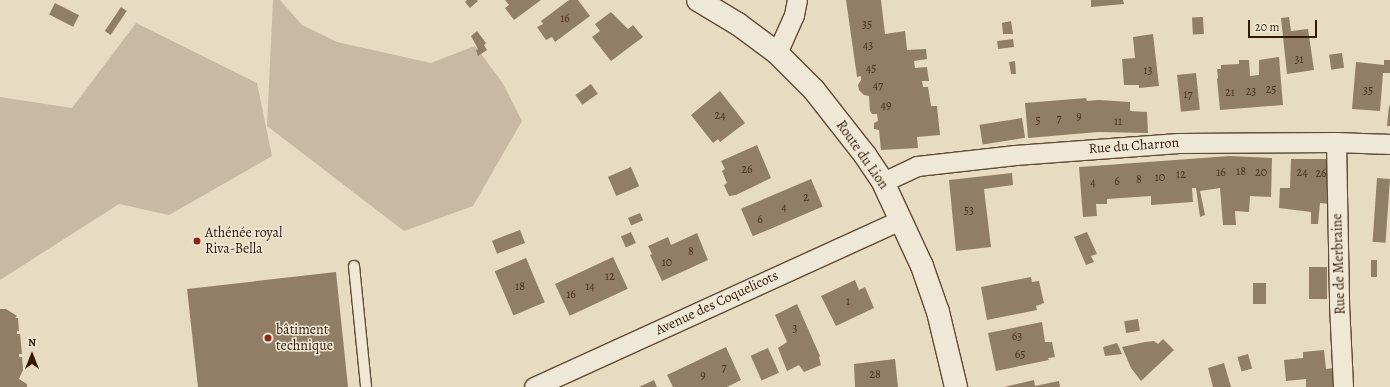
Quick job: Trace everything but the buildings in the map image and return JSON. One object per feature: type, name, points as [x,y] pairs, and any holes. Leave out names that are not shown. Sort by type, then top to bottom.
[{"type":"street","name":"Route du Lion","points":[[698,0],[738,24],[777,53],[814,90],[865,154],[883,182],[922,266],[938,312],[956,387]]},
{"type":"street","points":[[777,53],[794,15],[797,0]]},
{"type":"street","name":"Rue du Charron","points":[[883,182],[917,166],[1015,154],[1179,143],[1336,142],[1390,144]]},
{"type":"street","name":"Rue de Merbraine","points":[[1336,142],[1340,304],[1344,387]]},
{"type":"street","name":"Avenue des Coquelicots","points":[[534,387],[901,220]]},
{"type":"lane","points":[[354,266],[366,387]]},
{"type":"shaded area","points":[[273,0],[280,0],[302,25],[337,42],[431,63],[475,46],[502,82],[522,121],[473,206],[404,231],[267,126]]},
{"type":"shaded area","points":[[136,23],[257,83],[272,156],[169,215],[119,204],[0,280],[0,97],[72,108]]},
{"type":"place","name":"Athénée royal Riva-Bella","points":[[197,241]]},
{"type":"place","name":"bâtiment technique","points":[[268,338]]}]
